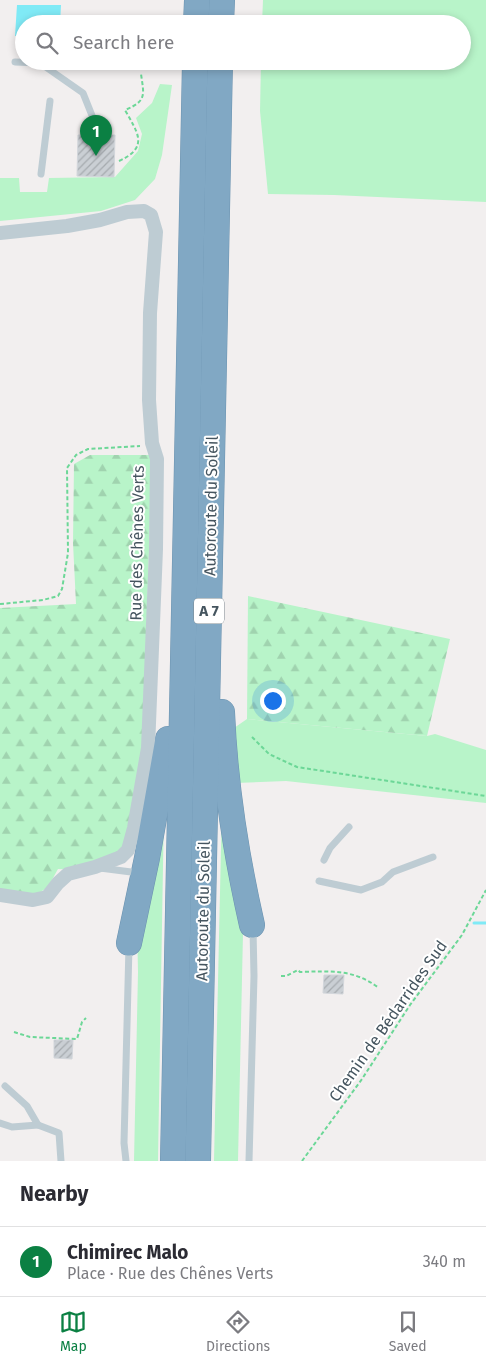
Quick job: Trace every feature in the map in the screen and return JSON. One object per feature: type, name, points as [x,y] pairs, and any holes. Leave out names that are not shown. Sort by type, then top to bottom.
[{"type":"highway","points":[[196,15],[197,0]]},
{"type":"highway","points":[[221,15],[222,0]]},
{"type":"highway","name":"Autoroute du Soleil","points":[[173,1161],[196,70]]},
{"type":"highway","name":"Autoroute du Soleil","points":[[198,1161],[220,70]]},
{"type":"highway","points":[[129,943],[162,778],[184,598]]},
{"type":"highway","points":[[210,600],[220,670],[228,795],[241,877],[252,925]]},
{"type":"street","name":"Rue des Chênes Verts","points":[[0,233],[67,226],[100,220],[126,212],[144,211],[151,215],[156,232],[150,314],[149,400],[152,443],[157,459],[156,549],[148,748],[134,828],[128,850],[121,857],[95,867],[68,874],[47,897],[33,900],[0,895]]},
{"type":"lane","points":[[50,70],[83,93],[94,118]]},
{"type":"lane","points":[[41,174],[50,101]]},
{"type":"lane","points":[[324,860],[330,848],[349,827]]},
{"type":"lane","points":[[319,881],[361,890],[382,882],[393,872],[433,857]]},
{"type":"lane","points":[[95,867],[143,874]]},
{"type":"lane","points":[[249,1161],[254,976],[252,925]]},
{"type":"lane","points":[[126,1161],[124,1142],[129,943]]},
{"type":"lane","points":[[4,1086],[27,1106],[38,1125]]},
{"type":"lane","points":[[0,1124],[12,1127],[38,1125],[59,1133],[62,1161]]},
{"type":"path","points":[[118,161],[127,157],[135,149],[139,140],[138,133],[125,110],[140,102],[144,94],[141,74]]},
{"type":"path","points":[[0,604],[43,600],[58,596],[62,589],[68,553],[67,468],[76,455],[88,449],[144,446],[152,443]]},
{"type":"path","points":[[252,736],[270,754],[297,767],[486,796]]},
{"type":"path","name":"Chemin de Bédarrides Sud","points":[[302,1161],[362,1079],[410,1005],[462,935],[486,890]]},
{"type":"path","points":[[281,976],[286,976],[298,970],[300,972],[339,971],[371,982],[379,988]]},
{"type":"path","points":[[14,1032],[30,1037],[77,1039],[82,1022],[86,1018]]},
{"type":"green space","points":[[263,0],[486,0],[486,202],[268,194],[260,111],[261,70],[471,70],[471,15],[262,15]]},
{"type":"green space","points":[[160,84],[172,85],[162,155],[155,179],[135,200],[101,211],[0,221],[0,178],[19,178],[20,192],[47,192],[49,178],[115,177],[138,151],[142,134],[136,118],[152,103]]},
{"type":"green space","points":[[90,455],[152,455],[144,709],[145,748],[124,858],[97,871],[58,869],[48,887],[33,897],[0,890],[0,608],[76,604],[73,543],[74,464]]},
{"type":"green space","points":[[248,596],[450,639],[427,736],[247,719]]},
{"type":"green space","points":[[247,719],[427,736],[435,734],[486,750],[486,803],[286,781],[235,783],[234,728]]},
{"type":"green space","points":[[222,803],[243,933],[238,1161],[214,1161]]},
{"type":"green space","points":[[164,807],[158,1161],[134,1161],[138,972],[137,924]]},
{"type":"water","points":[[17,5],[61,5],[60,15],[16,15]]},
{"type":"building","points":[[78,135],[115,135],[114,177],[77,176]]},
{"type":"building","points":[[324,975],[344,975],[343,994],[323,993]]},
{"type":"building","points":[[54,1040],[73,1040],[72,1059],[54,1058]]},
{"type":"waterway","points":[[474,923],[486,923]]},
{"type":"place","name":"Chimirec Malo","points":[[96,156]]}]
